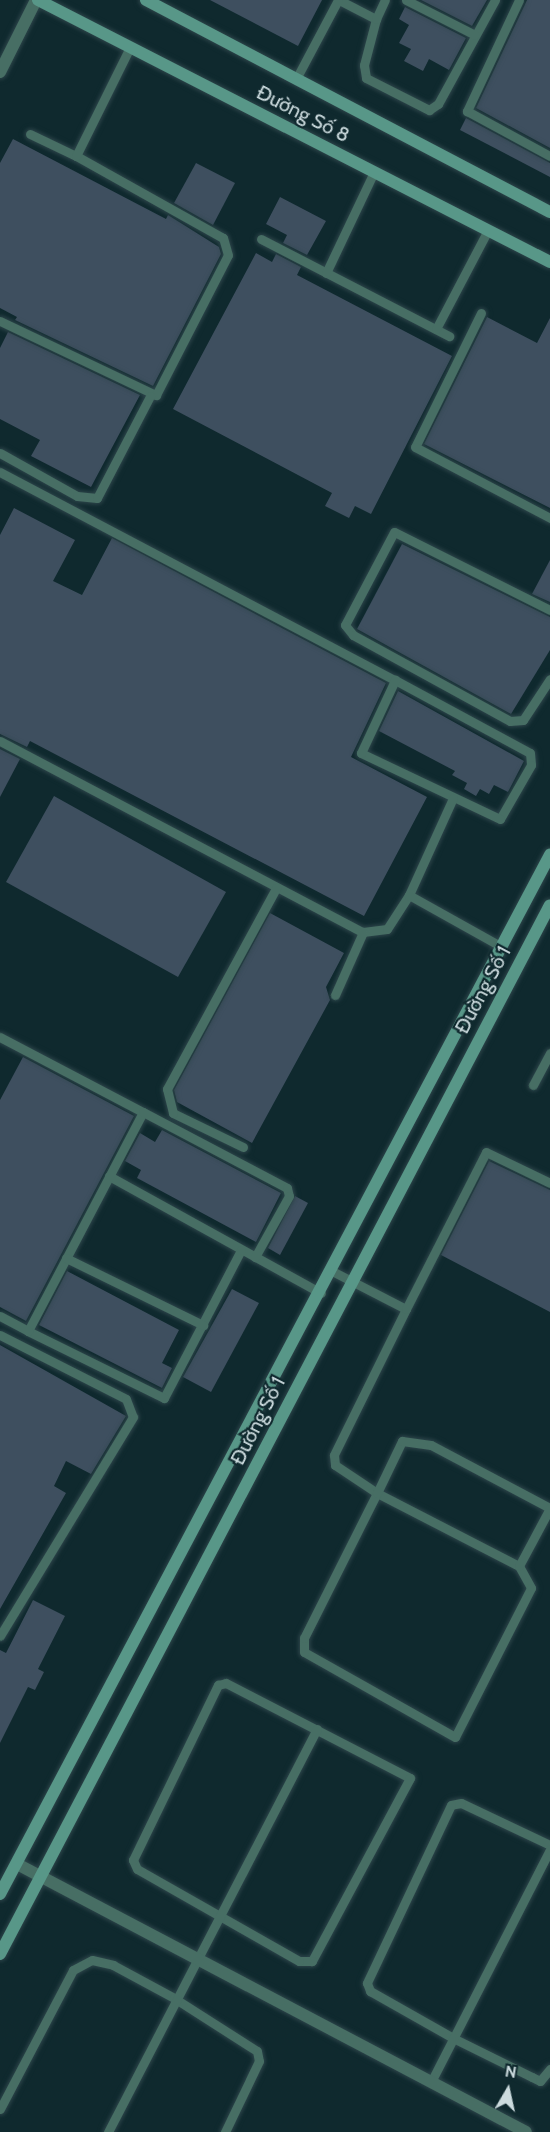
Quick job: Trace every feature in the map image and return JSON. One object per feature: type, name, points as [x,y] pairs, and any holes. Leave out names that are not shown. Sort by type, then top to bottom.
[{"type":"street","name":"Đường Số 8","points":[[37,0],[550,262]]},
{"type":"street","points":[[0,72],[37,0]]},
{"type":"street","name":"Đường Số 8","points":[[146,0],[550,212]]},
{"type":"street","name":"Đường Số 1","points":[[0,1894],[321,1293],[550,855]]},
{"type":"street","name":"Đường Số 1","points":[[0,1954],[550,905]]},
{"type":"street","points":[[17,1864],[526,2132]]},
{"type":"lane","points":[[296,79],[338,0],[376,19]]},
{"type":"lane","points":[[385,0],[376,19],[364,65],[366,78],[429,110],[438,104],[495,0]]},
{"type":"lane","points":[[406,0],[475,35]]},
{"type":"lane","points":[[519,0],[467,111],[550,156]]},
{"type":"lane","points":[[76,156],[130,47]]},
{"type":"lane","points":[[0,321],[150,396],[156,395],[228,247],[223,238],[76,156],[30,134]]},
{"type":"lane","points":[[326,273],[374,172]]},
{"type":"lane","points":[[436,329],[488,231]]},
{"type":"lane","points":[[261,239],[449,336]]},
{"type":"lane","points":[[481,313],[415,447],[550,518]]},
{"type":"lane","points":[[0,453],[77,496],[97,498],[150,396]]},
{"type":"lane","points":[[0,472],[395,680],[532,756],[500,819],[362,753],[395,680]]},
{"type":"lane","points":[[550,610],[394,532],[345,625],[353,635],[510,721],[523,720],[548,690],[550,679]]},
{"type":"lane","points":[[0,741],[363,932],[387,929],[409,895],[453,798]]},
{"type":"lane","points":[[243,1147],[174,1113],[167,1089],[276,888]]},
{"type":"lane","points":[[409,895],[502,947]]},
{"type":"lane","points":[[335,994],[363,932]]},
{"type":"lane","points":[[0,1037],[287,1188],[289,1196],[255,1257]]},
{"type":"lane","points":[[533,1085],[550,1053]]},
{"type":"lane","points":[[28,1331],[143,1112]]},
{"type":"lane","points":[[519,1566],[550,1508],[412,1439],[402,1441],[377,1493],[304,1638],[304,1652],[448,1737],[454,1737],[531,1588],[519,1566],[377,1493],[335,1465],[334,1455],[486,1152],[550,1183]]},
{"type":"lane","points":[[109,1176],[321,1293]]},
{"type":"lane","points":[[0,1316],[159,1399],[168,1394],[241,1250]]},
{"type":"lane","points":[[66,1258],[203,1325]]},
{"type":"lane","points":[[332,1271],[406,1309]]},
{"type":"lane","points":[[0,1335],[126,1399],[133,1417],[0,1636]]},
{"type":"lane","points":[[226,1683],[408,1773],[410,1787],[312,1962],[299,1961],[217,1914],[137,1869],[133,1860],[218,1685],[226,1683]]},
{"type":"lane","points":[[108,2132],[194,1957],[317,1729]]},
{"type":"lane","points":[[431,2082],[453,2038],[550,1847],[462,1803],[452,1804],[367,1983],[370,1990],[453,2038],[540,2081],[550,2069]]},
{"type":"lane","points":[[0,2109],[82,1962],[113,1965],[174,1998],[257,2050],[259,2061],[225,2132]]},
{"type":"building","points":[[210,0],[322,0],[298,46]]},
{"type":"building","points":[[421,0],[487,0],[472,26]]},
{"type":"building","points":[[527,0],[550,0],[550,148],[476,108]]},
{"type":"building","points":[[405,7],[466,38],[449,70],[429,59],[423,71],[404,61],[411,49],[399,43],[409,25],[399,19]]},
{"type":"building","points":[[466,118],[550,163],[550,177],[460,130]]},
{"type":"building","points":[[13,139],[166,219],[168,215],[219,247],[221,254],[153,386],[15,320],[17,317],[0,308],[0,163]]},
{"type":"building","points":[[196,163],[235,183],[213,225],[174,203]]},
{"type":"building","points":[[280,197],[326,221],[307,255],[283,243],[287,235],[266,224]]},
{"type":"building","points":[[256,253],[272,262],[276,254],[301,267],[297,275],[452,356],[371,514],[355,506],[349,518],[325,506],[332,493],[173,409]]},
{"type":"building","points":[[487,317],[537,343],[550,318],[550,508],[424,444]]},
{"type":"building","points":[[8,332],[140,395],[91,487],[31,456],[40,440],[0,419],[0,348]]},
{"type":"building","points":[[14,508],[75,540],[53,581],[82,595],[112,538],[386,683],[351,757],[427,797],[364,916],[30,741],[27,747],[0,734],[0,535]]},
{"type":"building","points":[[402,544],[550,617],[550,650],[511,714],[357,629]]},
{"type":"building","points":[[550,560],[550,602],[532,594]]},
{"type":"building","points":[[398,691],[524,761],[508,792],[494,785],[489,794],[480,789],[476,796],[464,789],[467,783],[452,775],[455,771],[379,731]]},
{"type":"building","points":[[0,749],[20,759],[0,797]]},
{"type":"building","points":[[54,796],[226,892],[178,977],[6,882]]},
{"type":"building","points":[[270,913],[344,953],[326,987],[330,1000],[252,1143],[177,1102],[174,1090]]},
{"type":"building","points":[[23,1057],[134,1116],[26,1321],[0,1307],[0,1100]]},
{"type":"building","points":[[162,1130],[281,1193],[256,1242],[137,1178],[141,1170],[125,1161],[140,1133],[155,1142]]},
{"type":"building","points":[[489,1161],[550,1190],[550,1312],[441,1255]]},
{"type":"building","points":[[295,1196],[308,1203],[280,1255],[268,1248]]},
{"type":"building","points":[[67,1271],[179,1330],[162,1363],[172,1368],[162,1388],[39,1325]]},
{"type":"building","points":[[232,1289],[259,1303],[211,1392],[183,1377]]},
{"type":"building","points":[[0,1345],[126,1416],[91,1474],[66,1461],[54,1486],[66,1493],[0,1609]]},
{"type":"building","points":[[33,1600],[65,1616],[38,1669],[44,1672],[35,1690],[28,1687],[0,1743],[0,1650],[6,1653]]}]
